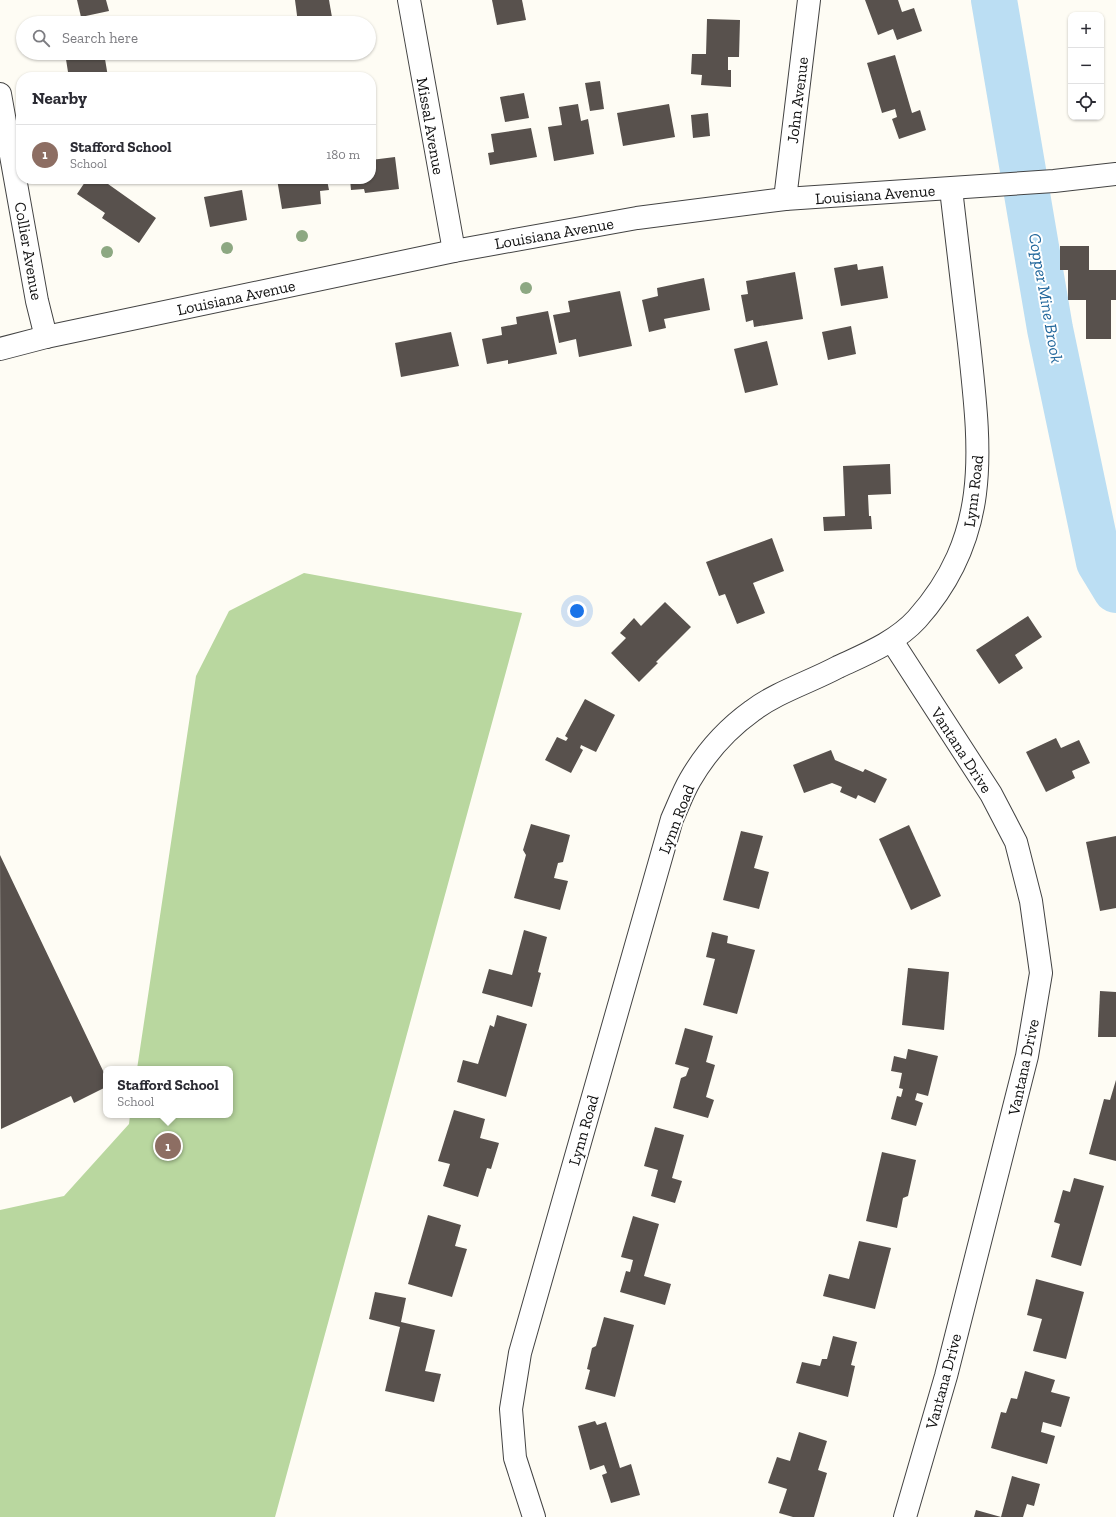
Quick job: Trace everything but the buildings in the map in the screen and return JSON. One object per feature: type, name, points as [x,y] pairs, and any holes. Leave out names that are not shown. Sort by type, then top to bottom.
[{"type":"street","name":"Missal Avenue","points":[[409,0],[454,251]]},
{"type":"street","name":"John Avenue","points":[[785,199],[809,0]]},
{"type":"street","name":"Collier Avenue","points":[[0,94],[16,184]]},
{"type":"street","name":"Louisiana Avenue","points":[[0,349],[46,337],[454,251],[637,218],[785,199],[951,189],[1054,181],[1116,174]]},
{"type":"street","name":"Collier Avenue","points":[[16,184],[37,301],[46,337]]},
{"type":"street","name":"Lynn Road","points":[[534,1517],[516,1458],[511,1409],[520,1353],[672,819],[690,780],[722,736],[753,710],[784,693],[892,641],[916,620],[941,588],[957,561],[967,537],[974,509],[979,461],[976,405],[951,189]]},
{"type":"street","name":"Vantana Drive","points":[[892,641],[991,794],[1016,842],[1031,901],[1041,973],[1028,1056],[946,1376],[905,1517]]},
{"type":"green space","points":[[304,573],[522,613],[275,1517],[0,1517],[0,1210],[64,1196],[129,1124],[130,1118],[233,1118],[233,1066],[137,1066],[196,676],[229,611]]},
{"type":"waterway","name":"Copper Mine Brook","points":[[994,0],[1050,329],[1099,562],[1116,590]]},
{"type":"place","name":"Stafford School","points":[[168,1146]]}]
